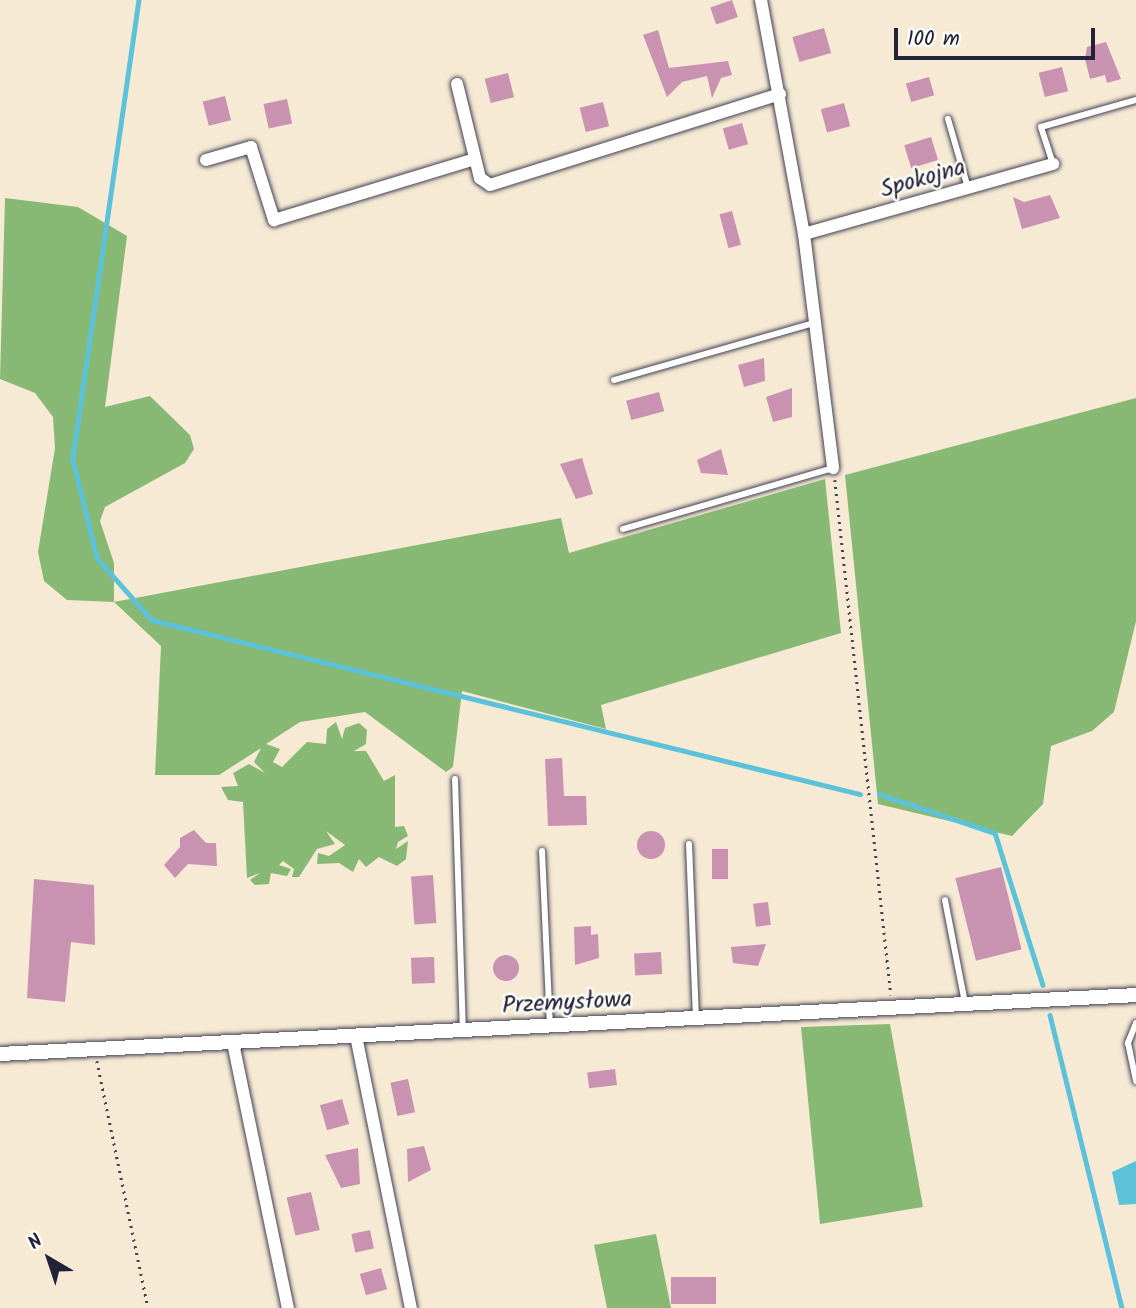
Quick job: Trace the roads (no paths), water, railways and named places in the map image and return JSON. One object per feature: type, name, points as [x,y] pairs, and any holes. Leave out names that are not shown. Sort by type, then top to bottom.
[{"type":"street","points":[[761,0],[804,234],[834,468]]},
{"type":"street","points":[[457,84],[475,159],[490,185],[780,94]]},
{"type":"street","points":[[206,160],[251,147],[274,220],[475,159]]},
{"type":"street","name":"Spokojna","points":[[804,234],[1053,164]]},
{"type":"street","name":"Przemysłowa","points":[[0,1054],[965,1004],[1136,999]]},
{"type":"street","points":[[356,1036],[411,1308]]},
{"type":"street","points":[[233,1043],[288,1308]]},
{"type":"lane","points":[[1053,164],[1041,127],[1136,100]]},
{"type":"lane","points":[[948,119],[968,188]]},
{"type":"lane","points":[[614,380],[815,323]]},
{"type":"lane","points":[[623,529],[834,468]]},
{"type":"lane","points":[[455,779],[463,1031]]},
{"type":"lane","points":[[689,844],[696,1019]]},
{"type":"lane","points":[[542,851],[550,1026]]},
{"type":"lane","points":[[945,901],[965,1004]]},
{"type":"lane","points":[[1136,1023],[1128,1043],[1136,1081]]},
{"type":"water","points":[[1136,1161],[1136,1204],[1119,1205],[1112,1172]]},
{"type":"waterway","points":[[139,0],[73,460],[97,558],[152,620],[860,794]]},
{"type":"waterway","points":[[879,794],[995,833],[1043,985]]},
{"type":"waterway","points":[[1050,1015],[1122,1308]]}]
